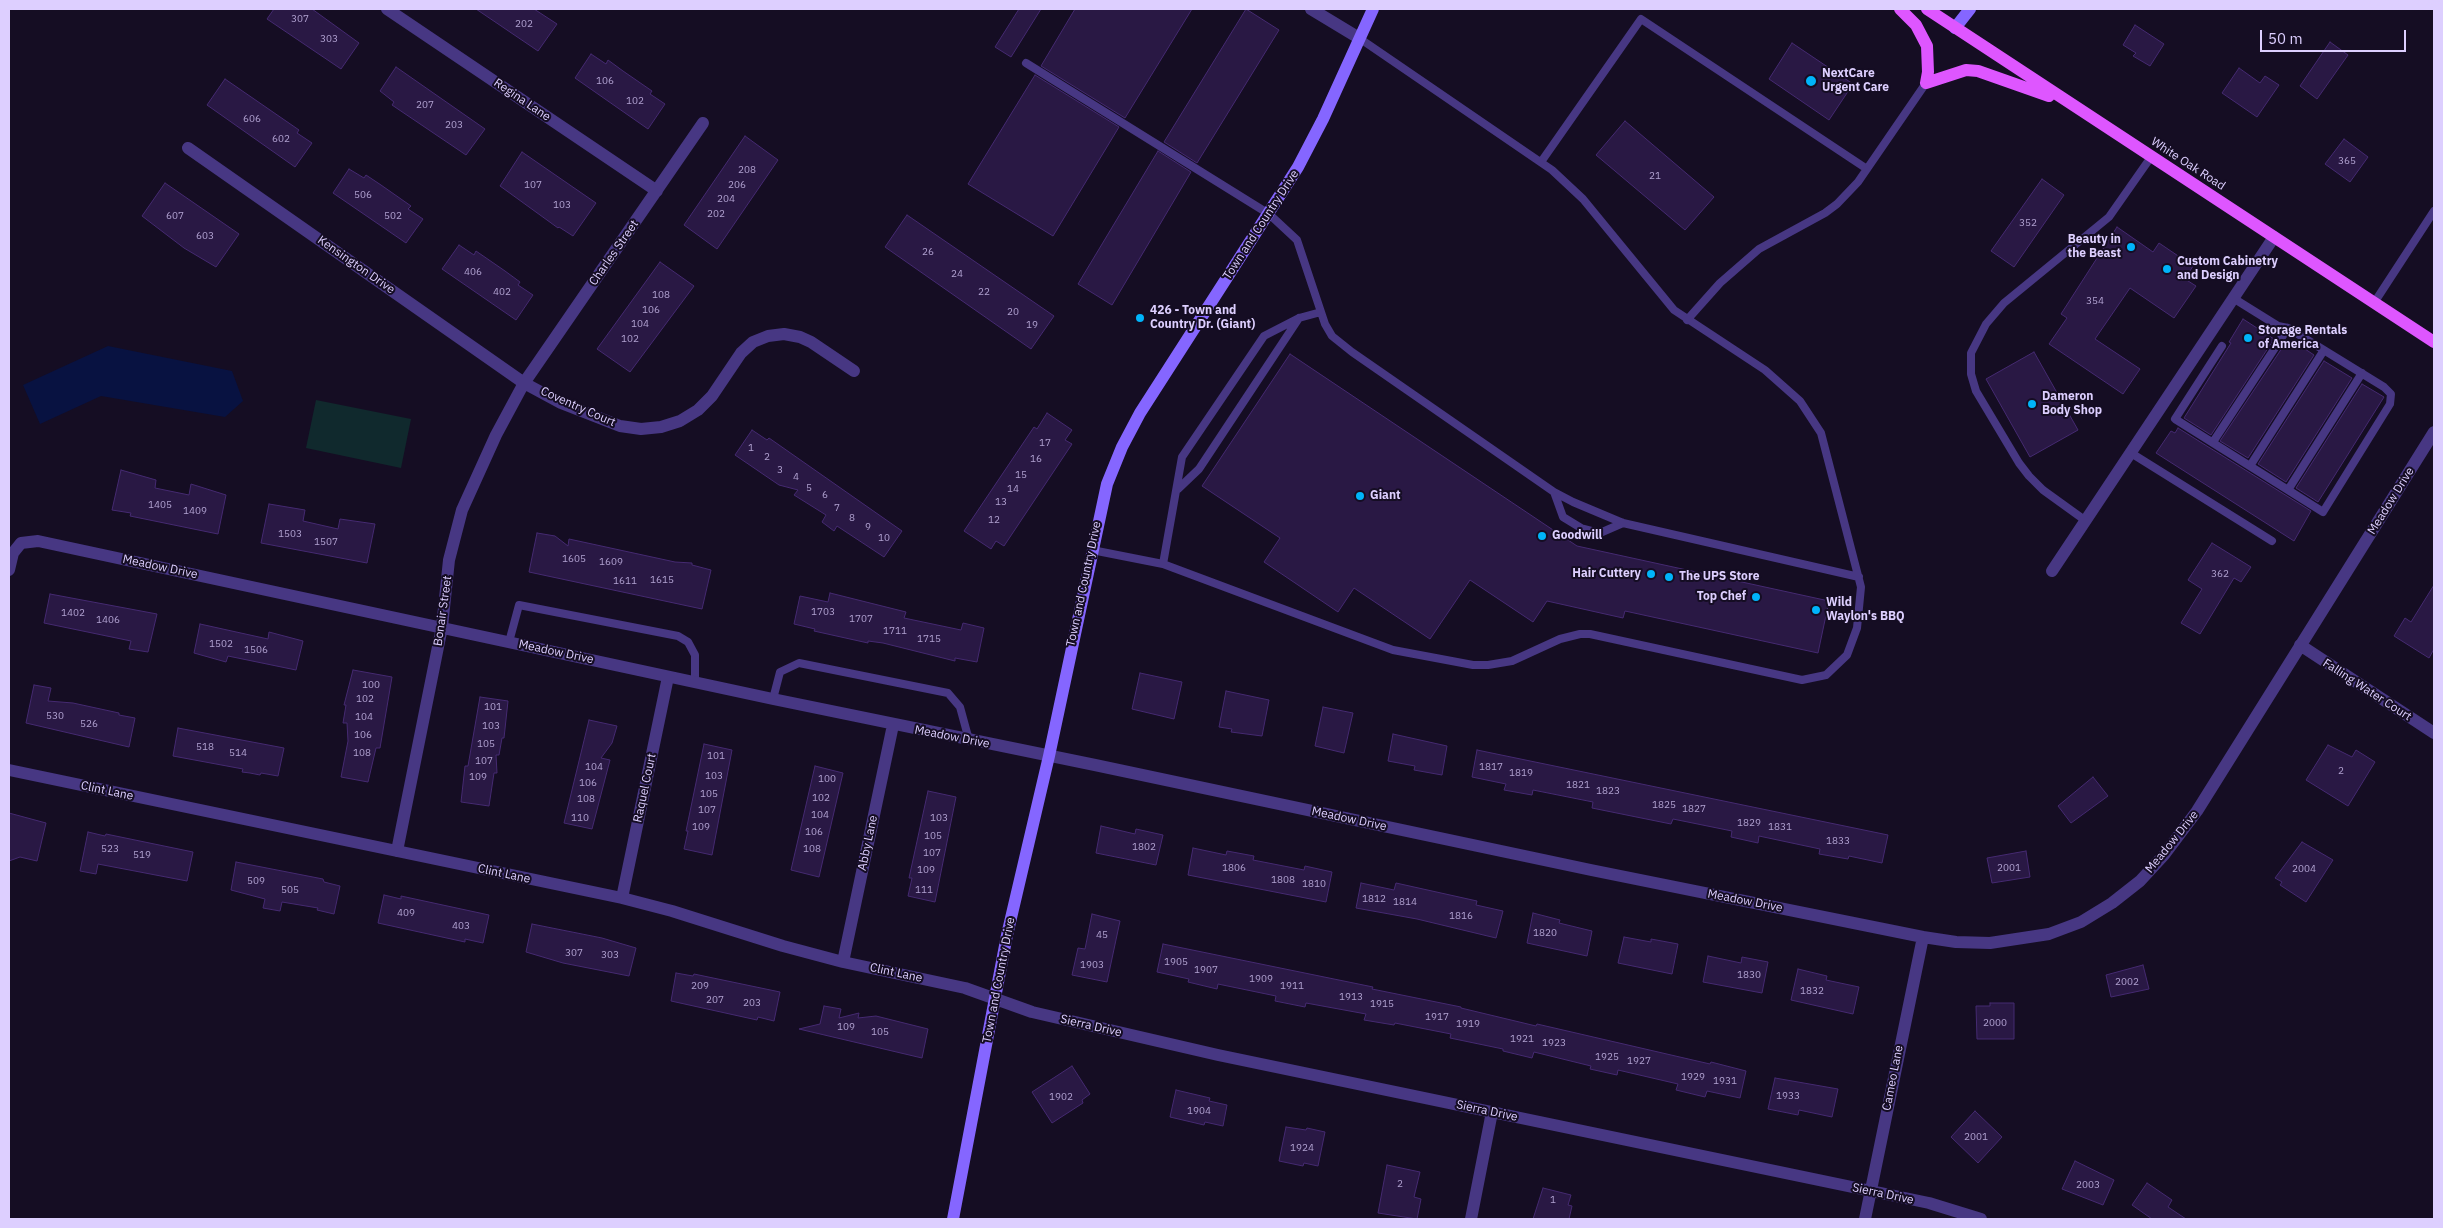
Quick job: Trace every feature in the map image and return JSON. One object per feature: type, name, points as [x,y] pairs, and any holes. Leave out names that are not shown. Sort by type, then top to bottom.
[{"type":"main road","points":[[1900,9],[1916,25],[1927,46],[1928,72],[1926,83],[1966,70],[2002,79],[2068,102]]},
{"type":"main road","name":"White Oak Road","points":[[1927,9],[2434,342]]},
{"type":"street","name":"Regina Lane","points":[[387,9],[657,191]]},
{"type":"street","points":[[1311,9],[1359,38]]},
{"type":"street","name":"Town and Country Drive","points":[[953,1219],[957,1208],[994,997],[1049,756],[1107,484],[1122,447],[1140,412],[1298,167],[1323,119],[1373,9]]},
{"type":"street","points":[[1955,28],[1970,9]]},
{"type":"street","name":"Charles Street","points":[[524,383],[704,123]]},
{"type":"street","name":"Kensington Drive","points":[[188,148],[524,383]]},
{"type":"street","points":[[2052,571],[2274,237]]},
{"type":"street","name":"Coventry Court","points":[[524,383],[561,402],[620,426],[641,429],[661,427],[680,420],[698,410],[712,396],[741,353],[753,342],[768,336],[784,334],[800,337],[811,342],[854,371]]},
{"type":"street","name":"Bonair Street","points":[[397,851],[442,627],[449,560],[462,510],[496,435],[524,383]]},
{"type":"street","name":"Meadow Drive","points":[[9,570],[13,553],[21,543],[38,541],[893,725],[1591,870],[1924,937],[1956,942],[1990,943],[2050,934],[2081,922],[2112,903],[2140,881],[2164,855],[2197,811],[2434,432]]},
{"type":"street","name":"Falling Water Court","points":[[2300,645],[2434,733]]},
{"type":"street","name":"Raquel Court","points":[[622,898],[668,677]]},
{"type":"street","name":"Abby Lane","points":[[843,962],[893,725]]},
{"type":"street","name":"Clint Lane","points":[[9,770],[622,898],[843,962],[966,988],[994,997]]},
{"type":"street","name":"Cameo Lane","points":[[1865,1219],[1924,937]]},
{"type":"street","name":"Sierra Drive","points":[[994,997],[1032,1012],[1218,1055],[1929,1203],[1981,1219]]},
{"type":"street","points":[[1471,1219],[1492,1112]]},
{"type":"lane","points":[[1541,162],[1641,19],[1867,169]]},
{"type":"lane","points":[[1092,550],[1163,564],[1384,647],[1464,663],[1488,665],[1512,661],[1570,635],[1590,634],[1802,680],[1826,675],[1847,655],[1854,636],[1862,596],[1859,577],[1821,433],[1816,422],[1800,401],[1779,380],[1687,320],[1664,300],[1583,198],[1541,162],[1359,38]]},
{"type":"lane","points":[[1026,63],[1269,214],[1297,240],[1328,331],[1338,342],[1554,492],[1588,510],[1622,523],[1859,577]]},
{"type":"lane","points":[[1687,320],[1741,263],[1770,241],[1825,213],[1849,192],[1926,83]]},
{"type":"lane","points":[[2086,521],[2043,490],[2019,463],[1976,390],[1971,374],[1971,353],[1986,324],[2004,304],[2109,217],[2151,157]]},
{"type":"lane","points":[[2374,303],[2434,211]]},
{"type":"lane","points":[[2222,346],[2175,419],[2323,512],[2392,400],[2388,391],[2362,373],[2288,328],[2278,326],[2233,298]]},
{"type":"lane","points":[[1163,564],[1178,489],[1182,458],[1259,342],[1268,332],[1300,318],[1321,312]]},
{"type":"lane","points":[[1178,489],[1196,473],[1300,318]]},
{"type":"lane","points":[[2212,442],[2288,328]]},
{"type":"lane","points":[[2250,466],[2324,350]]},
{"type":"lane","points":[[2288,490],[2362,373]]},
{"type":"lane","points":[[2131,453],[2272,541]]},
{"type":"lane","points":[[1554,492],[1563,518],[1581,528],[1600,533],[1622,523]]},
{"type":"lane","points":[[509,642],[519,606],[678,636],[688,642],[695,655],[696,683]]},
{"type":"lane","points":[[772,699],[780,672],[799,663],[948,693],[960,707],[969,740]]},
{"type":"green space","points":[[316,400],[411,419],[401,468],[306,448]]},
{"type":"shaded area","points":[[108,346],[232,371],[243,401],[225,417],[101,396],[40,424],[23,385]]},
{"type":"building","points":[[274,9],[312,9],[359,43],[341,69],[267,19]]},
{"type":"building","points":[[476,9],[534,9],[557,24],[538,51]]},
{"type":"building","points":[[1019,9],[1041,9],[1011,57],[995,47]]},
{"type":"building","points":[[1075,9],[1192,9],[1125,118],[1041,66]]},
{"type":"building","points":[[1246,9],[1279,30],[1197,163],[1164,142]]},
{"type":"building","points":[[2135,25],[2164,44],[2150,66],[2133,56],[2136,53],[2123,45]]},
{"type":"building","points":[[2330,42],[2348,55],[2317,99],[2300,86]]},
{"type":"building","name":"NextCare Urgent Care","points":[[1792,43],[1853,84],[1829,120],[1769,79]]},
{"type":"building","points":[[591,54],[606,64],[608,60],[652,91],[650,94],[665,104],[648,129],[575,78]]},
{"type":"building","points":[[396,67],[485,129],[466,155],[392,105],[394,102],[380,91]]},
{"type":"building","points":[[2239,68],[2260,83],[2265,76],[2279,85],[2257,117],[2222,93]]},
{"type":"building","points":[[1035,75],[1119,127],[1053,236],[968,184]]},
{"type":"building","points":[[225,79],[299,130],[297,133],[312,143],[295,167],[207,105]]},
{"type":"building","points":[[1625,121],[1714,197],[1685,230],[1596,155]]},
{"type":"building","points":[[745,136],[778,160],[717,249],[684,225]]},
{"type":"building","points":[[2344,139],[2368,157],[2350,182],[2325,164]]},
{"type":"building","points":[[1158,151],[1191,172],[1112,305],[1078,284]]},
{"type":"building","points":[[522,152],[596,203],[573,236],[558,228],[500,186]]},
{"type":"building","points":[[349,169],[364,178],[366,175],[381,185],[411,206],[408,209],[423,219],[406,243],[333,193]]},
{"type":"building","points":[[2042,179],[2064,195],[2014,267],[1991,251]]},
{"type":"building","points":[[165,183],[239,234],[216,267],[184,248],[142,216]]},
{"type":"building","points":[[907,215],[1054,316],[1031,349],[885,247]]},
{"type":"building","points":[[2117,227],[2153,252],[2159,243],[2193,266],[2185,279],[2196,286],[2174,318],[2130,288],[2095,339],[2140,369],[2123,394],[2049,344],[2067,318],[2061,314]]},
{"type":"building","points":[[459,245],[474,255],[476,251],[520,282],[518,285],[533,295],[516,320],[442,269]]},
{"type":"building","points":[[660,262],[694,286],[630,372],[597,349]]},
{"type":"building","points":[[2243,319],[2274,339],[2211,435],[2184,418],[2231,343],[2229,342]]},
{"type":"building","points":[[2293,341],[2314,355],[2248,458],[2220,441],[2284,345],[2288,348]]},
{"type":"building","name":"Dameron Body Shop","points":[[2034,352],[2078,430],[2030,457],[1986,379]]},
{"type":"building","name":"Giant","points":[[1290,354],[1577,546],[1829,601],[1818,653],[1625,611],[1623,618],[1547,601],[1533,622],[1470,580],[1430,639],[1354,588],[1338,612],[1264,562],[1280,538],[1202,486]]},
{"type":"building","points":[[2324,361],[2352,378],[2286,482],[2258,464]]},
{"type":"building","points":[[2362,384],[2384,397],[2318,502],[2296,488]]},
{"type":"building","points":[[1047,413],[1072,430],[1065,440],[1072,444],[1004,546],[996,541],[991,549],[964,531],[1034,427],[1037,429]]},
{"type":"building","points":[[2178,428],[2311,511],[2294,541],[2156,453],[2171,431],[2175,433]]},
{"type":"building","points":[[752,430],[767,440],[769,438],[902,531],[884,557],[837,526],[834,531],[822,522],[826,515],[794,495],[798,490],[779,485],[735,455]]},
{"type":"building","points":[[121,470],[156,480],[155,488],[189,495],[191,484],[226,495],[218,534],[130,516],[131,513],[112,510]]},
{"type":"building","points":[[269,504],[305,510],[303,521],[338,529],[340,519],[375,524],[367,563],[261,543]]},
{"type":"building","points":[[537,533],[555,536],[568,546],[569,539],[675,562],[692,563],[692,565],[711,570],[702,609],[529,572]]},
{"type":"building","points":[[2212,543],[2251,567],[2241,582],[2234,578],[2200,634],[2181,623],[2202,589],[2188,580]]},
{"type":"building","points":[[2434,585],[2434,649],[2429,658],[2394,636],[2405,618],[2411,622]]},
{"type":"building","points":[[830,593],[906,612],[904,618],[961,630],[963,623],[984,628],[977,662],[955,658],[955,661],[883,643],[868,641],[868,643],[814,631],[815,629],[794,624],[800,596],[828,602]]},
{"type":"building","points":[[50,594],[157,614],[148,652],[129,649],[131,641],[44,623]]},
{"type":"building","points":[[200,624],[268,639],[269,632],[303,641],[296,670],[228,656],[226,662],[194,653]]},
{"type":"building","points":[[353,670],[392,677],[380,748],[376,748],[368,782],[341,777],[348,741],[347,723],[343,723],[346,705],[344,705]]},
{"type":"building","points":[[1140,673],[1182,682],[1174,719],[1132,709]]},
{"type":"building","points":[[34,685],[51,688],[48,701],[73,703],[135,718],[129,747],[26,723]]},
{"type":"building","points":[[1226,691],[1269,700],[1262,736],[1231,732],[1232,729],[1219,727]]},
{"type":"building","points":[[480,697],[508,701],[504,738],[502,738],[499,755],[496,755],[497,773],[494,773],[489,806],[461,802],[465,766],[468,766]]},
{"type":"building","points":[[1323,707],[1353,713],[1344,753],[1315,746]]},
{"type":"building","points":[[589,720],[617,726],[612,743],[601,758],[610,760],[592,829],[564,823]]},
{"type":"building","points":[[178,728],[284,748],[278,776],[242,772],[243,769],[173,756]]},
{"type":"building","points":[[1393,734],[1447,746],[1442,775],[1414,770],[1415,766],[1388,761]]},
{"type":"building","points":[[704,744],[732,750],[712,855],[684,849]]},
{"type":"building","points":[[2328,745],[2352,757],[2356,750],[2375,762],[2348,806],[2306,780]]},
{"type":"building","points":[[1477,750],[1888,835],[1882,863],[1849,856],[1848,859],[1819,854],[1820,849],[1759,836],[1758,843],[1731,837],[1732,831],[1673,819],[1671,824],[1592,808],[1593,802],[1533,790],[1532,795],[1504,790],[1506,784],[1472,777]]},
{"type":"building","points":[[815,766],[843,773],[819,877],[791,870]]},
{"type":"building","points":[[2093,777],[2108,796],[2071,823],[2058,806]]},
{"type":"building","points":[[928,791],[956,797],[935,902],[908,896],[912,878],[909,878]]},
{"type":"building","points":[[9,813],[46,823],[37,861],[20,857],[9,861]]},
{"type":"building","points":[[1101,826],[1135,834],[1136,829],[1163,835],[1156,865],[1096,853]]},
{"type":"building","points":[[88,832],[193,852],[187,881],[98,864],[96,874],[80,871]]},
{"type":"building","points":[[2302,842],[2333,860],[2306,902],[2280,885],[2282,882],[2275,878]]},
{"type":"building","points":[[1193,848],[1226,855],[1227,851],[1254,856],[1253,860],[1304,870],[1305,866],[1332,872],[1326,902],[1188,875]]},
{"type":"building","points":[[2026,851],[2030,877],[1992,883],[1987,858]]},
{"type":"building","points":[[236,862],[323,879],[324,882],[340,886],[334,914],[317,910],[318,908],[282,902],[280,911],[263,908],[265,899],[231,890]]},
{"type":"building","points":[[1361,883],[1394,890],[1396,883],[1477,901],[1476,905],[1503,911],[1496,938],[1417,919],[1356,908]]},
{"type":"building","points":[[384,895],[401,899],[401,896],[489,915],[483,943],[465,939],[465,942],[378,923]]},
{"type":"building","points":[[1533,913],[1560,920],[1559,923],[1592,931],[1587,956],[1527,943]]},
{"type":"building","points":[[1092,914],[1120,921],[1107,982],[1072,975],[1078,948],[1085,949]]},
{"type":"building","points":[[532,924],[602,938],[636,948],[629,976],[563,963],[526,952]]},
{"type":"building","points":[[1624,937],[1678,944],[1672,974],[1618,963]]},
{"type":"building","points":[[1163,944],[1373,987],[1372,989],[1461,1007],[1536,1026],[1537,1024],[1746,1071],[1740,1098],[1707,1091],[1705,1097],[1676,1090],[1678,1084],[1618,1070],[1617,1075],[1590,1069],[1591,1066],[1534,1052],[1532,1058],[1503,1051],[1503,1049],[1450,1038],[1451,1034],[1395,1023],[1394,1025],[1364,1020],[1366,1014],[1306,1003],[1305,1007],[1275,1001],[1276,996],[1218,984],[1217,989],[1188,982],[1189,979],[1157,972]]},
{"type":"building","points":[[1708,956],[1741,963],[1742,957],[1768,962],[1762,993],[1703,982]]},
{"type":"building","points":[[2143,965],[2149,989],[2111,997],[2106,975]]},
{"type":"building","points":[[1798,969],[1827,976],[1826,980],[1859,987],[1853,1014],[1791,1000]]},
{"type":"building","points":[[676,973],[693,976],[694,974],[780,992],[774,1021],[758,1017],[757,1020],[671,1001]]},
{"type":"building","points":[[1990,1003],[2014,1003],[2014,1039],[1977,1039],[1976,1006],[1990,1006]]},
{"type":"building","points":[[824,1006],[841,1009],[839,1018],[859,1013],[858,1018],[876,1016],[928,1029],[922,1058],[799,1029],[820,1024]]},
{"type":"building","points":[[1072,1066],[1090,1094],[1082,1100],[1083,1103],[1052,1123],[1032,1092]]},
{"type":"building","points":[[1775,1078],[1838,1089],[1832,1117],[1799,1110],[1798,1115],[1768,1109]]},
{"type":"building","points":[[1176,1090],[1210,1098],[1209,1101],[1227,1105],[1223,1126],[1205,1122],[1204,1125],[1170,1117]]},
{"type":"building","points":[[1975,1111],[2002,1137],[1978,1163],[1951,1137]]},
{"type":"building","points":[[1286,1127],[1306,1130],[1307,1128],[1325,1132],[1318,1166],[1304,1163],[1303,1166],[1279,1161]]},
{"type":"building","points":[[2075,1161],[2114,1180],[2103,1205],[2062,1189]]},
{"type":"building","points":[[1387,1165],[1420,1172],[1414,1197],[1421,1199],[1417,1219],[1378,1213]]},
{"type":"building","points":[[2147,1183],[2172,1200],[2168,1207],[2186,1219],[2152,1219],[2132,1205]]},
{"type":"building","points":[[1543,1188],[1571,1195],[1568,1205],[1572,1206],[1569,1219],[1533,1219]]},
{"type":"place","name":"NextCare Urgent Care","points":[[1811,81]]},
{"type":"place","name":"Beauty in the Beast","points":[[2131,247]]},
{"type":"place","name":"Custom Cabinetry and Design","points":[[2167,269]]},
{"type":"place","name":"426 - Town and Country Dr. (Giant)","points":[[1140,318]]},
{"type":"place","name":"Storage Rentals of America","points":[[2248,338]]},
{"type":"place","name":"Dameron Body Shop","points":[[2032,404]]},
{"type":"place","name":"Giant","points":[[1360,496]]},
{"type":"place","name":"Goodwill","points":[[1542,536]]},
{"type":"place","name":"Hair Cuttery","points":[[1651,574]]},
{"type":"place","name":"The UPS Store","points":[[1669,577]]},
{"type":"place","name":"Top Chef","points":[[1756,597]]},
{"type":"place","name":"Wild Waylon's BBQ","points":[[1816,610]]}]
